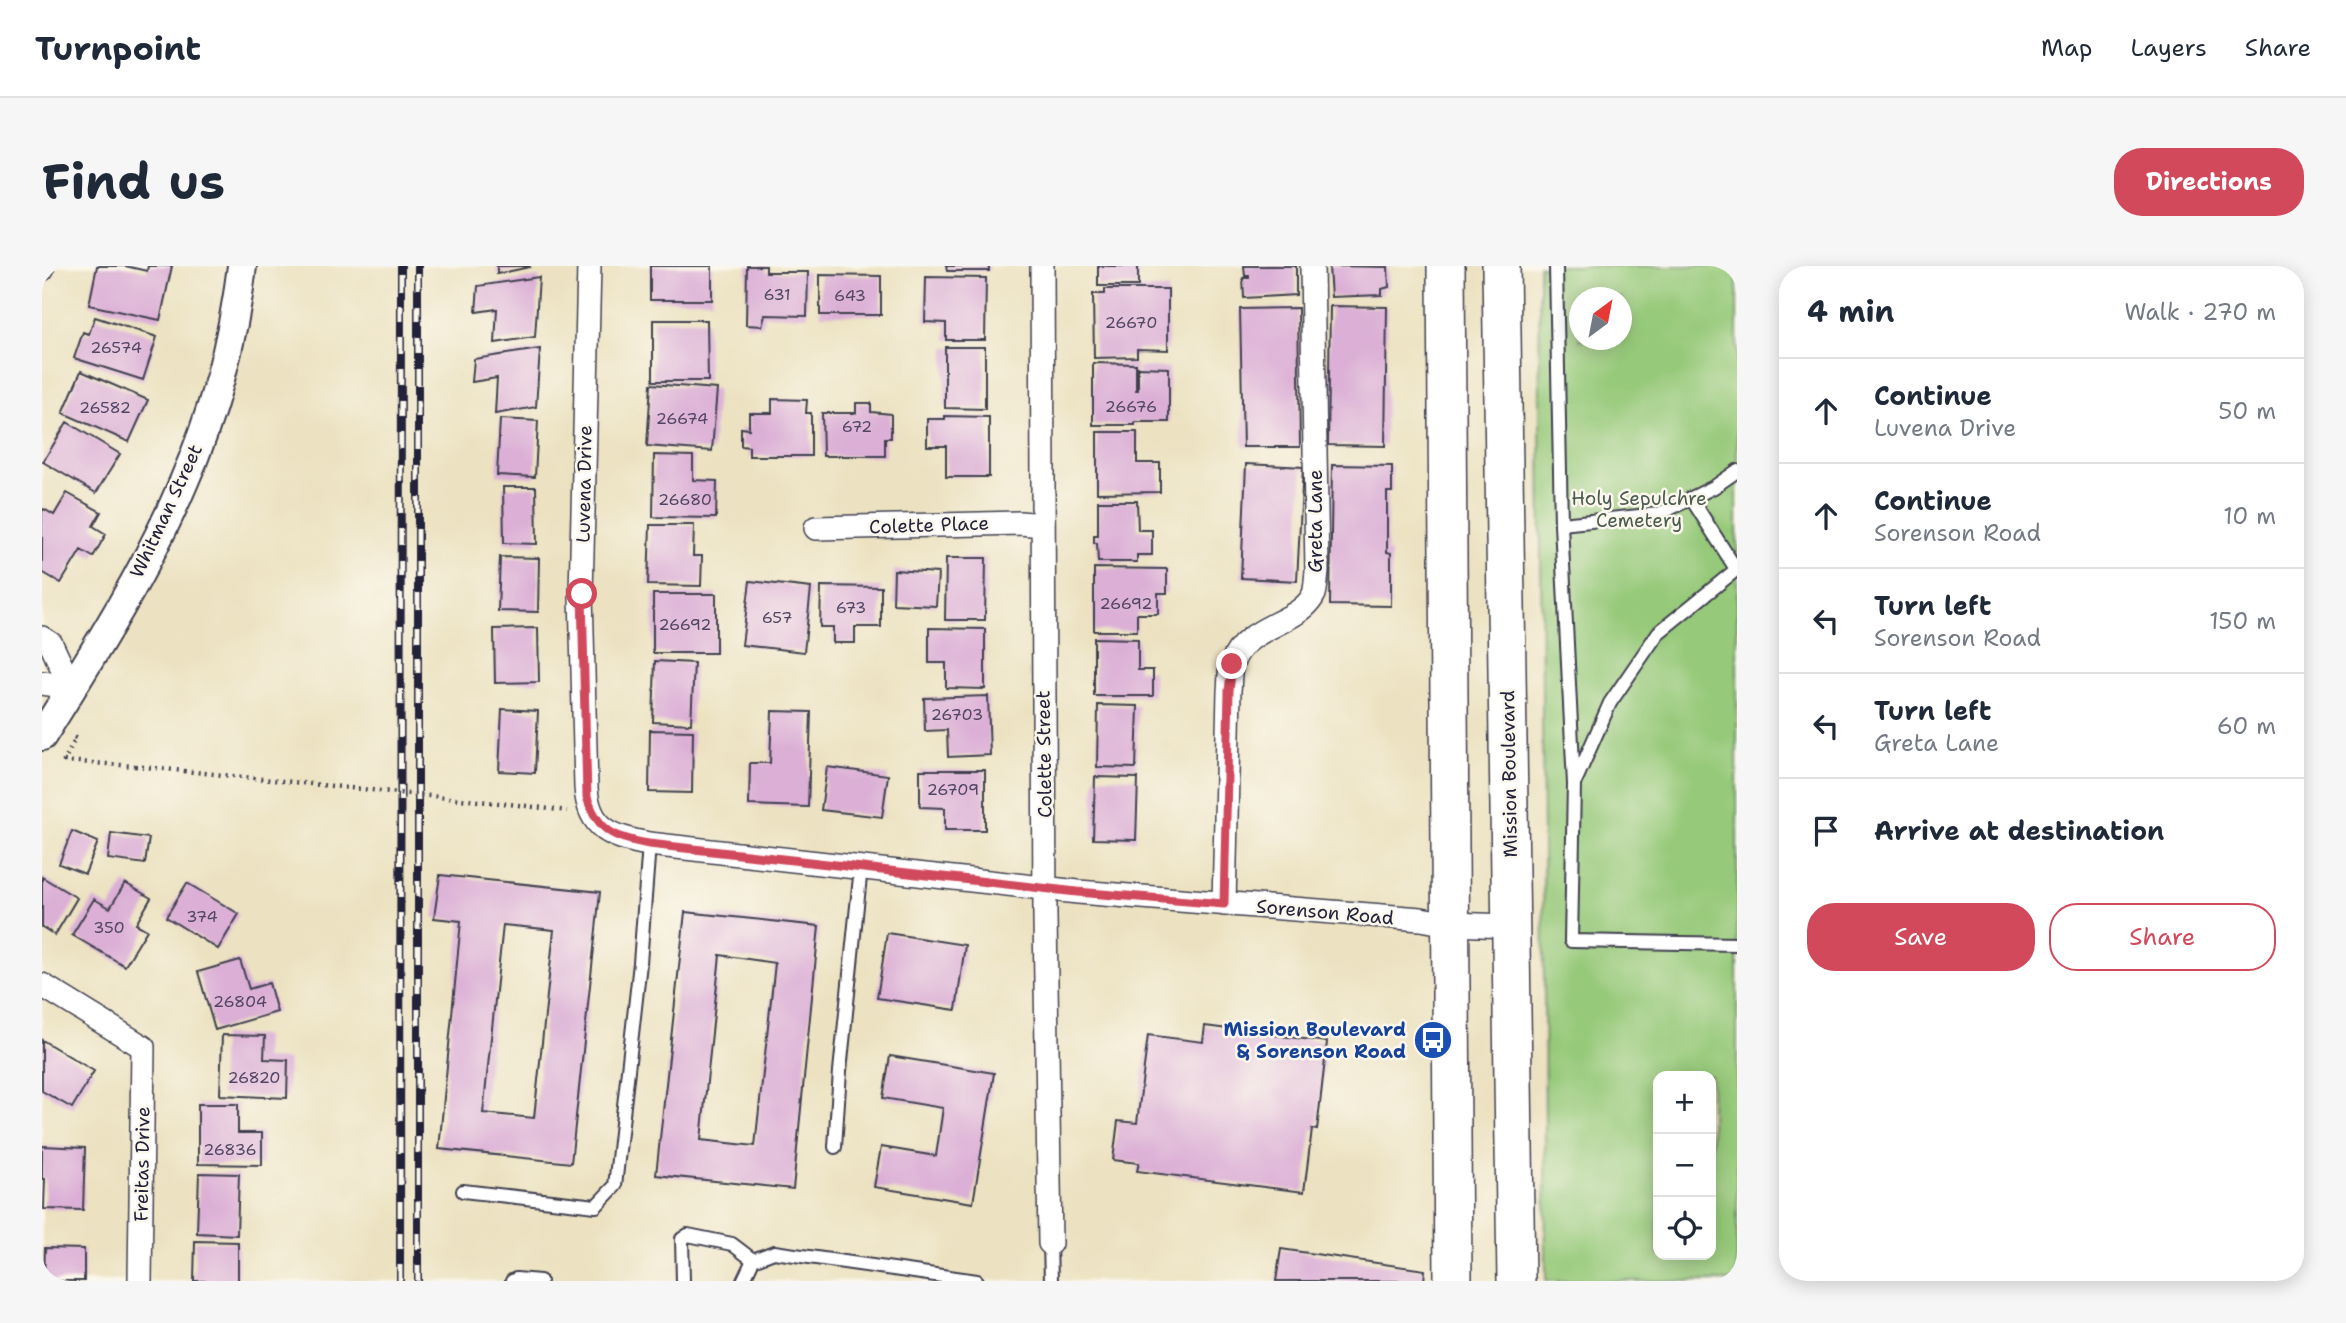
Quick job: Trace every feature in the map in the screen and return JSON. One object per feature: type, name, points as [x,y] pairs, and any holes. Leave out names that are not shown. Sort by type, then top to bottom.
[{"type":"main road","points":[[1446,266],[1453,1281]]},
{"type":"main road","name":"Mission Boulevard","points":[[1501,266],[1516,1281]]},
{"type":"street","name":"Whitman Street","points":[[42,736],[152,548],[182,487],[206,426],[225,358],[242,266]]},
{"type":"street","name":"Luvena Drive","points":[[586,787],[582,594],[589,266]]},
{"type":"street","name":"Colette Street","points":[[1042,266],[1042,525],[1050,1243]]},
{"type":"street","name":"Greta Lane","points":[[1224,904],[1232,664],[1244,645],[1259,632],[1298,611],[1314,595],[1317,572],[1312,266]]},
{"type":"street","name":"Colette Place","points":[[816,528],[1020,523],[1042,525]]},
{"type":"street","points":[[42,638],[51,644],[71,687]]},
{"type":"street","points":[[42,683],[71,687]]},
{"type":"street","name":"Sorenson Road","points":[[586,787],[592,813],[602,827],[622,839],[649,844],[1077,892],[1422,919],[1449,924],[1511,926]]},
{"type":"street","name":"Freitas Drive","points":[[42,985],[143,1047],[140,1281]]},
{"type":"lane","points":[[1556,266],[1561,524],[1574,784],[1571,941],[1737,944]]},
{"type":"lane","points":[[1561,524],[1659,514],[1714,487],[1737,471]]},
{"type":"lane","points":[[1574,784],[1610,703],[1658,633],[1736,569],[1691,498]]},
{"type":"lane","points":[[463,1191],[596,1206],[615,1186],[640,963],[649,844]]},
{"type":"lane","points":[[835,1147],[861,867]]},
{"type":"lane","points":[[683,1281],[682,1239],[688,1235],[732,1244],[752,1259]]},
{"type":"lane","points":[[1050,1243],[1051,1281]]},
{"type":"lane","points":[[752,1259],[774,1252],[976,1281]]},
{"type":"lane","points":[[743,1281],[752,1259]]},
{"type":"lane","points":[[512,1281],[540,1281]]},
{"type":"path","points":[[101,763],[539,807]]},
{"type":"green space","name":"Holy Sepulchre Cemetery","points":[[1539,266],[1737,266],[1737,1281],[1546,1281]]},
{"type":"building","points":[[97,266],[125,266],[147,271],[148,266],[172,266],[160,320],[89,305]]},
{"type":"building","points":[[497,266],[529,266],[530,267],[497,274]]},
{"type":"building","points":[[650,266],[712,266],[712,300],[650,300]]},
{"type":"building","points":[[747,266],[766,266],[766,272],[808,272],[807,316],[765,315],[762,326],[746,325]]},
{"type":"building","points":[[946,266],[989,266],[989,271],[947,271]]},
{"type":"building","points":[[1098,266],[1138,266],[1138,286],[1098,286]]},
{"type":"building","points":[[1244,266],[1296,266],[1296,295],[1244,298],[1243,278],[1249,276],[1245,276]]},
{"type":"building","points":[[1329,266],[1388,267],[1389,287],[1382,289],[1382,295],[1331,297]]},
{"type":"building","points":[[820,275],[881,276],[881,315],[820,315]]},
{"type":"building","points":[[539,277],[535,337],[495,343],[497,309],[476,312],[478,286]]},
{"type":"building","points":[[926,277],[986,278],[985,340],[946,340],[946,323],[925,322]]},
{"type":"building","points":[[1105,289],[1168,289],[1168,350],[1137,349],[1137,357],[1094,358],[1093,294],[1105,294]]},
{"type":"building","points":[[1330,306],[1387,307],[1385,446],[1328,445]]},
{"type":"building","points":[[1298,308],[1300,447],[1243,447],[1240,309]]},
{"type":"building","points":[[95,317],[157,337],[143,380],[74,358],[83,332],[89,334]]},
{"type":"building","points":[[653,320],[707,320],[708,381],[653,381]]},
{"type":"building","points":[[945,347],[985,347],[985,409],[945,408]]},
{"type":"building","points":[[540,349],[536,407],[495,414],[497,378],[472,382],[474,359]]},
{"type":"building","points":[[1093,363],[1136,364],[1136,390],[1138,367],[1169,368],[1169,422],[1093,425]]},
{"type":"building","points":[[81,371],[148,400],[129,442],[63,413]]},
{"type":"building","points":[[651,384],[717,389],[712,451],[647,446]]},
{"type":"building","points":[[772,399],[807,400],[806,413],[811,413],[811,456],[749,456],[749,447],[741,446],[741,428],[749,429],[749,413],[772,413]]},
{"type":"building","points":[[856,403],[871,403],[871,412],[891,414],[891,438],[885,438],[885,456],[823,456],[822,413],[856,413]]},
{"type":"building","points":[[945,416],[989,417],[989,477],[946,477],[946,446],[927,446],[927,419],[945,419]]},
{"type":"building","points":[[500,419],[538,421],[535,477],[497,475]]},
{"type":"building","points":[[67,422],[120,454],[96,493],[43,462]]},
{"type":"building","points":[[1097,432],[1137,432],[1137,463],[1160,463],[1160,492],[1097,493]]},
{"type":"building","points":[[654,455],[693,456],[693,480],[717,481],[716,518],[653,517]]},
{"type":"building","points":[[1246,464],[1303,467],[1297,581],[1241,578]]},
{"type":"building","points":[[1332,465],[1392,466],[1392,492],[1387,492],[1387,552],[1391,553],[1391,606],[1330,605]]},
{"type":"building","points":[[503,487],[536,487],[537,544],[504,543]]},
{"type":"building","points":[[67,493],[101,512],[93,526],[106,534],[93,557],[81,550],[61,583],[42,572],[42,511],[44,509],[54,515]]},
{"type":"building","points":[[1098,501],[1137,501],[1138,530],[1152,530],[1152,555],[1137,555],[1137,562],[1098,562],[1094,535],[1098,535]]},
{"type":"building","points":[[650,525],[694,525],[693,556],[702,556],[701,586],[648,585]]},
{"type":"building","points":[[500,557],[539,558],[538,612],[498,611]]},
{"type":"building","points":[[946,558],[986,558],[985,620],[945,620]]},
{"type":"building","points":[[1094,568],[1167,569],[1167,593],[1158,593],[1158,614],[1137,614],[1137,631],[1094,631]]},
{"type":"building","points":[[894,570],[938,573],[936,606],[893,604]]},
{"type":"building","points":[[750,581],[811,588],[804,652],[742,645]]},
{"type":"building","points":[[821,586],[881,587],[881,627],[855,627],[855,643],[833,643],[833,627],[820,627]]},
{"type":"building","points":[[653,594],[716,594],[716,653],[653,653]]},
{"type":"building","points":[[538,628],[539,682],[495,683],[494,629]]},
{"type":"building","points":[[929,628],[985,629],[985,689],[946,688],[946,663],[929,663]]},
{"type":"building","points":[[1094,638],[1138,639],[1138,670],[1153,670],[1153,696],[1094,696]]},
{"type":"building","points":[[655,661],[694,663],[691,724],[653,722]]},
{"type":"building","points":[[988,696],[990,755],[948,757],[947,730],[925,731],[924,698]]},
{"type":"building","points":[[1098,705],[1138,706],[1136,768],[1097,767]]},
{"type":"building","points":[[502,709],[538,711],[535,773],[499,771]]},
{"type":"building","points":[[772,711],[811,712],[808,807],[749,805],[750,763],[770,763]]},
{"type":"building","points":[[650,730],[693,731],[692,793],[649,792]]},
{"type":"building","points":[[827,767],[888,775],[882,817],[821,810]]},
{"type":"building","points":[[920,770],[985,770],[985,830],[945,830],[945,808],[920,807]]},
{"type":"building","points":[[1095,777],[1138,778],[1136,840],[1093,839]]},
{"type":"building","points":[[72,831],[98,842],[85,874],[59,864]]},
{"type":"building","points":[[111,833],[149,838],[145,864],[108,859]]},
{"type":"building","points":[[440,875],[600,892],[571,1163],[439,1149],[461,921],[434,918]],"holes":[[[503,925],[554,930],[534,1118],[483,1113]]]},
{"type":"building","points":[[42,877],[77,898],[55,935],[42,927]]},
{"type":"building","points":[[125,883],[151,898],[136,924],[147,930],[125,966],[72,935],[94,899],[110,908]]},
{"type":"building","points":[[187,883],[239,914],[218,949],[166,917]]},
{"type":"building","points":[[685,912],[819,926],[793,1189],[656,1175]],"holes":[[[720,955],[775,963],[755,1146],[701,1140]]]},
{"type":"building","points":[[887,933],[965,945],[956,1010],[877,998]]},
{"type":"building","points":[[240,960],[249,989],[269,983],[277,1012],[215,1030],[198,972]]},
{"type":"building","points":[[1205,1026],[1327,1042],[1317,1130],[1312,1129],[1304,1192],[1137,1171],[1139,1163],[1113,1160],[1118,1121],[1137,1123],[1148,1035],[1203,1042]]},
{"type":"building","points":[[222,1035],[265,1036],[264,1059],[288,1060],[287,1098],[220,1095]]},
{"type":"building","points":[[42,1040],[94,1071],[72,1108],[42,1091]]},
{"type":"building","points":[[890,1056],[994,1073],[973,1203],[874,1187],[881,1147],[936,1156],[943,1108],[883,1098]]},
{"type":"building","points":[[198,1104],[238,1104],[238,1133],[262,1133],[262,1165],[198,1164]]},
{"type":"building","points":[[42,1146],[85,1148],[83,1210],[44,1209]]},
{"type":"building","points":[[199,1173],[239,1174],[237,1235],[197,1233]]},
{"type":"building","points":[[195,1241],[238,1242],[238,1281],[194,1281]]},
{"type":"building","points":[[45,1248],[84,1249],[84,1281],[44,1281]]},
{"type":"building","points":[[1281,1249],[1425,1270],[1424,1281],[1276,1281]]},
{"type":"railway","points":[[400,1281],[401,266]]},
{"type":"railway","points":[[418,266],[418,1281]]},
{"type":"place","name":"Mission Boulevard & Sorenson Road","points":[[1433,1040]]},
{"type":"route","points":[[582,594],[587,797],[592,813],[602,827],[622,839],[649,844],[1077,892],[1224,904],[1232,664]]}]
